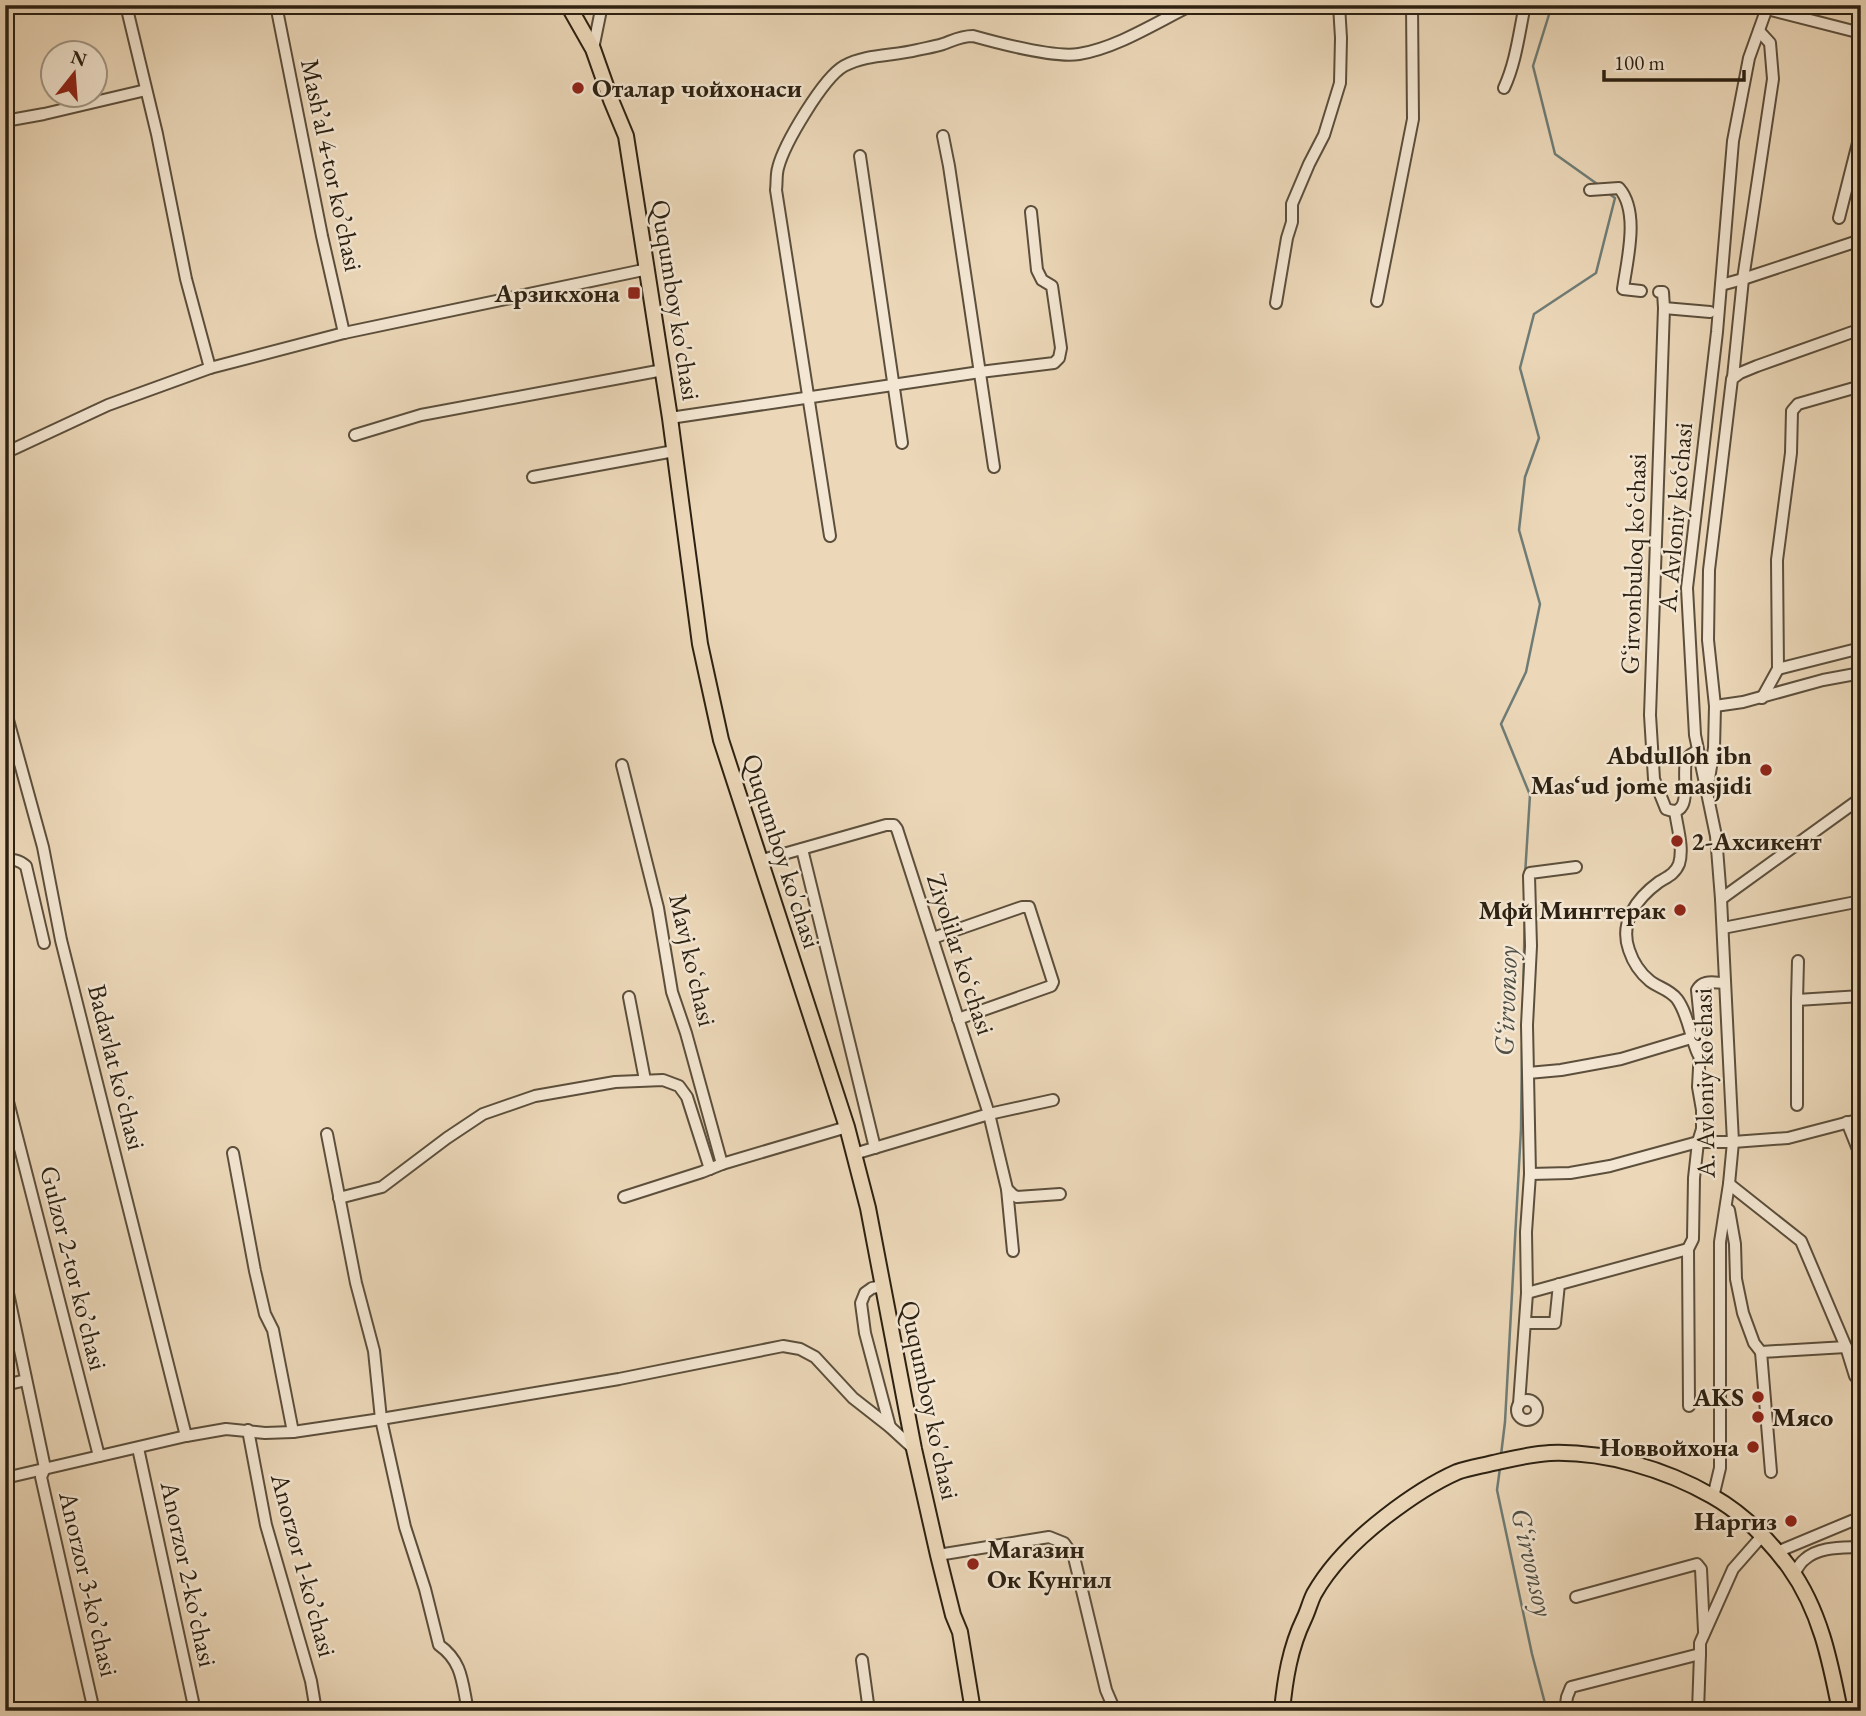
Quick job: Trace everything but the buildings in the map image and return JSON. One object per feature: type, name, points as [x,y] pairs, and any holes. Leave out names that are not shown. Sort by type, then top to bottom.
[{"type":"main road","name":"Ququmboy ko'chasi","points":[[568,5],[593,49],[626,136],[663,370],[703,656],[721,740],[847,1127],[867,1208],[914,1449],[953,1615],[960,1632],[973,1711]]},
{"type":"main road","points":[[1282,1711],[1285,1680],[1294,1641],[1308,1607],[1323,1580],[1355,1543],[1378,1522],[1431,1486],[1459,1471],[1549,1453],[1593,1457],[1635,1465],[1675,1478],[1713,1497],[1739,1515],[1777,1552],[1810,1602],[1827,1651],[1840,1711]]},
{"type":"street","points":[[126,5],[157,134],[186,279],[210,368]]},
{"type":"street","name":"Mashʼal 4-tor koʼchasi","points":[[276,5],[344,333]]},
{"type":"street","points":[[593,49],[602,5]]},
{"type":"street","points":[[830,536],[776,190],[778,169],[794,131],[831,77],[841,67],[855,61],[943,44],[962,36],[973,36],[1048,53],[1078,54],[1128,37],[1192,5]]},
{"type":"street","points":[[1276,303],[1292,222],[1292,204],[1324,135],[1340,83],[1339,5]]},
{"type":"street","points":[[1377,301],[1413,120],[1412,5]]},
{"type":"street","points":[[1504,88],[1515,59],[1525,5]]},
{"type":"street","points":[[1768,7],[1861,33]]},
{"type":"street","name":"A. Avloniy ko‘chasi","points":[[1713,1497],[1720,1468],[1720,1242],[1733,1142],[1716,836],[1697,751],[1691,689],[1687,588],[1717,332],[1733,141],[1749,58],[1768,7]]},
{"type":"street","points":[[1707,788],[1714,748],[1715,706],[1708,640],[1709,570],[1743,279],[1773,79],[1770,43],[1759,31]]},
{"type":"street","points":[[5,121],[146,90]]},
{"type":"street","points":[[1839,218],[1861,131]]},
{"type":"street","points":[[943,136],[994,467]]},
{"type":"street","points":[[859,156],[902,443]]},
{"type":"street","points":[[1590,190],[1619,188],[1624,195],[1631,225],[1623,289],[1641,291]]},
{"type":"street","points":[[670,418],[1054,363],[1059,358],[1061,348],[1052,286],[1042,280],[1037,270],[1031,212]]},
{"type":"street","points":[[1721,285],[1861,240]]},
{"type":"street","points":[[6,449],[108,405],[210,368],[344,333],[648,269]]},
{"type":"street","name":"Gʻirvonbuloq koʻchasi","points":[[1659,292],[1664,296],[1664,308],[1650,715],[1654,779],[1664,806],[1671,811],[1682,806],[1686,789],[1686,762],[1688,757],[1697,751]]},
{"type":"street","points":[[1664,308],[1710,312]]},
{"type":"street","points":[[1733,377],[1756,366],[1861,329]]},
{"type":"street","points":[[355,435],[421,415],[663,370]]},
{"type":"street","points":[[1762,698],[1778,670],[1777,560],[1791,453],[1792,411],[1798,404],[1861,386]]},
{"type":"street","points":[[533,477],[674,451]]},
{"type":"street","points":[[1778,670],[1861,648]]},
{"type":"street","points":[[1715,706],[1762,698],[1823,680],[1861,673]]},
{"type":"street","name":"Badavlat koʻchasi","points":[[5,709],[43,847],[61,940],[186,1436]]},
{"type":"street","name":"Mavj koʻchasi","points":[[622,765],[657,908],[672,992],[722,1164]]},
{"type":"street","points":[[1721,899],[1861,798]]},
{"type":"street","name":"Gʻirvonbuloq koʻchasi","points":[[1675,811],[1681,853],[1679,863],[1671,875],[1647,892],[1637,903],[1630,914],[1626,931],[1628,948],[1636,966],[1650,981],[1669,991],[1679,1001],[1700,1056]]},
{"type":"street","name":"Ziyolilar koʻchasi","points":[[802,849],[894,825],[989,1114],[1007,1189],[1013,1251]]},
{"type":"street","points":[[759,861],[802,849],[875,1148]]},
{"type":"street","points":[[5,862],[21,861],[26,866],[44,943]]},
{"type":"street","points":[[1519,1404],[1527,1293],[1526,1232],[1530,1174],[1527,1025],[1531,946],[1529,876],[1530,873],[1576,867]]},
{"type":"street","points":[[1723,928],[1861,901]]},
{"type":"street","points":[[933,939],[1022,907],[1029,907],[1054,982],[1051,986],[958,1019]]},
{"type":"street","points":[[1797,1105],[1798,961]]},
{"type":"street","name":"Gʻirvonbuloq koʻchasi","points":[[1689,1406],[1688,1249],[1693,1239],[1694,1178],[1702,1129],[1698,1087],[1701,1030],[1697,990],[1704,982],[1725,983]]},
{"type":"street","points":[[1797,1000],[1861,996]]},
{"type":"street","points":[[629,997],[645,1080]]},
{"type":"street","points":[[1528,1073],[1621,1059],[1691,1038]]},
{"type":"street","points":[[339,1198],[382,1187],[483,1114],[535,1096],[615,1082],[663,1080],[671,1082],[683,1091],[710,1169]]},
{"type":"street","name":"Gulzor 2-tor koʼchasi","points":[[5,1090],[99,1456]]},
{"type":"street","points":[[854,1154],[989,1114],[1053,1100]]},
{"type":"street","points":[[1530,1174],[1570,1173],[1610,1166],[1698,1142],[1788,1138],[1861,1119]]},
{"type":"street","points":[[1847,1122],[1861,1157]]},
{"type":"street","points":[[624,1197],[722,1164],[847,1127]]},
{"type":"street","points":[[327,1135],[356,1283],[374,1351],[381,1419],[405,1527],[439,1645],[449,1652],[457,1663],[468,1711]]},
{"type":"street","points":[[233,1153],[255,1271],[265,1314],[273,1330],[293,1432]]},
{"type":"street","points":[[1729,1184],[1801,1241],[1846,1347],[1855,1376],[1861,1382]]},
{"type":"street","points":[[1007,1189],[1017,1197],[1060,1194]]},
{"type":"street","points":[[1727,1199],[1735,1244],[1736,1279],[1743,1313],[1760,1352],[1771,1472]]},
{"type":"street","points":[[1527,1293],[1688,1249]]},
{"type":"street","name":"Аnorzor 3-koʼchasi","points":[[5,1279],[45,1468],[41,1477],[93,1711]]},
{"type":"street","points":[[1525,1323],[1555,1323],[1559,1284]]},
{"type":"street","points":[[881,1286],[864,1293],[860,1335],[890,1427]]},
{"type":"street","points":[[5,1478],[226,1429],[265,1433],[293,1432],[381,1419],[619,1379],[783,1346],[800,1349],[815,1357],[853,1398],[914,1449]]},
{"type":"street","points":[[1760,1352],[1846,1347]]},
{"type":"street","points":[[5,1385],[26,1380]]},
{"type":"street","name":"Аnorzor 1-koʼchasi","points":[[248,1430],[266,1525],[311,1681],[316,1711]]},
{"type":"street","name":"Аnorzor 2-koʼchasi","points":[[138,1448],[195,1711]]},
{"type":"street","points":[[1777,1552],[1861,1517]]},
{"type":"street","points":[[1698,1711],[1700,1643],[1733,1569],[1762,1536]]},
{"type":"street","points":[[938,1555],[1049,1537],[1064,1543],[1074,1557],[1106,1690],[1115,1711]]},
{"type":"street","points":[[1794,1574],[1804,1560],[1816,1552],[1861,1547]]},
{"type":"street","points":[[1576,1597],[1697,1564],[1701,1569],[1705,1634]]},
{"type":"street","points":[[1565,1711],[1566,1698],[1571,1687],[1700,1654]]},
{"type":"street","points":[[862,1660],[869,1711]]},
{"type":"waterway","name":"G‘irvonsoy","points":[[1552,5],[1533,66],[1555,154],[1600,186]]},
{"type":"waterway","name":"G‘irvonsoy","points":[[1525,875],[1530,795],[1501,724],[1526,672],[1540,604],[1519,530],[1525,477],[1539,438],[1520,368],[1534,314],[1596,273],[1615,198],[1608,193]]},
{"type":"waterway","name":"G‘irvonsoy","points":[[1523,1004],[1525,902]]},
{"type":"waterway","name":"G‘irvonsoy","points":[[1501,1455],[1521,1129],[1522,1046]]},
{"type":"waterway","name":"G‘irvonsoy","points":[[1500,1468],[1497,1490],[1547,1711]]},
{"type":"place","name":"Оталар чойхонаси","points":[[578,88]]},
{"type":"place","name":"Арзикхона","points":[[634,293]]},
{"type":"place","name":"Abdulloh ibn Mas‘ud jome masjidi","points":[[1766,770]]},
{"type":"place","name":"2-Ахсикент","points":[[1677,841]]},
{"type":"place","name":"Мфй Мингтерак","points":[[1680,910]]},
{"type":"place","name":"AKS","points":[[1758,1397]]},
{"type":"place","name":"Мясо","points":[[1758,1417]]},
{"type":"place","name":"Новвойхона","points":[[1753,1447]]},
{"type":"place","name":"Наргиз","points":[[1791,1521]]},
{"type":"place","name":"Магазин Ок Кунгил","points":[[973,1564]]}]
